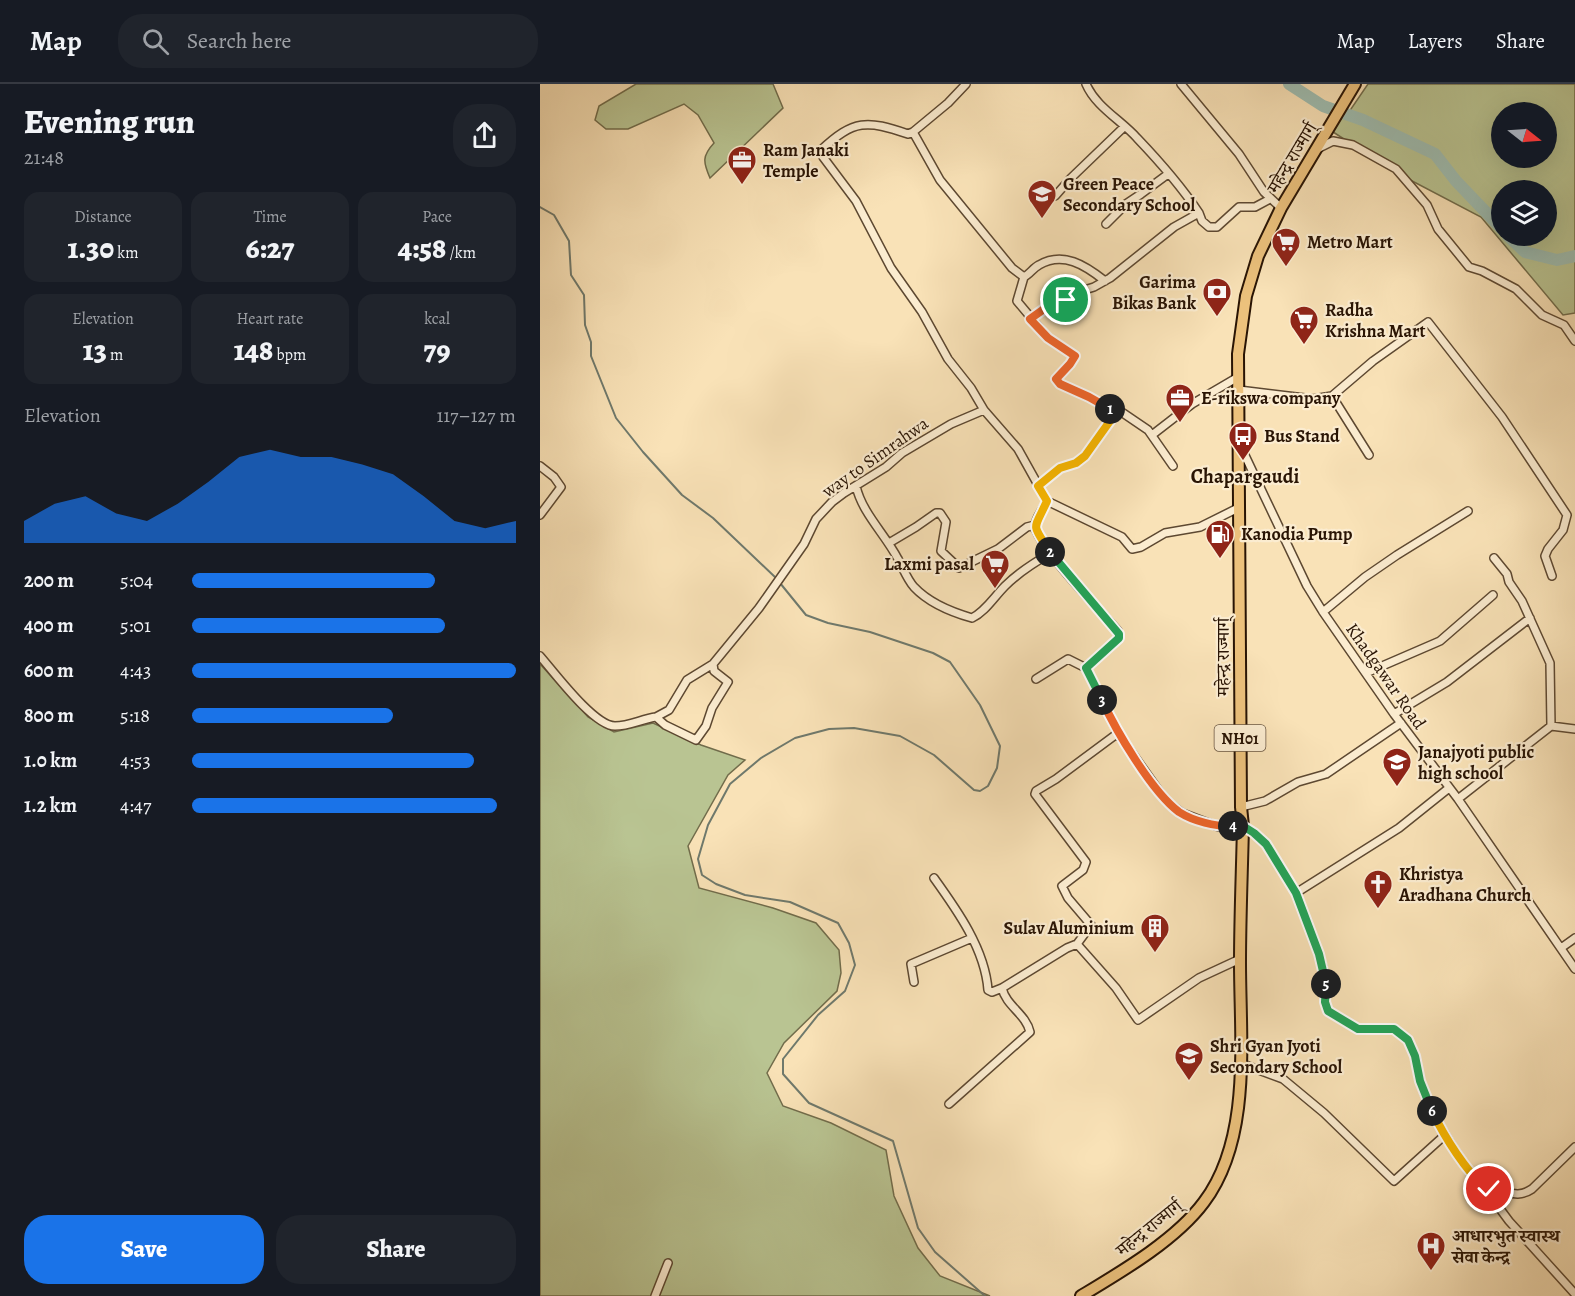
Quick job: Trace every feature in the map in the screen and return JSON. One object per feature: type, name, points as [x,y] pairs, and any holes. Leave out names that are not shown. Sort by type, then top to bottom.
[{"type":"highway","name":"महेन्द्र राज्मार्ग्","points":[[1081,1296],[1178,1231],[1214,1188],[1232,1143],[1237,1120],[1240,1063],[1243,826],[1238,377],[1241,325],[1251,276],[1281,208],[1354,86]]},
{"type":"street","points":[[966,84],[948,103],[913,132],[908,134],[873,124],[860,124],[829,142],[821,150],[823,157],[856,201],[891,268],[922,312],[948,359],[971,388],[984,410],[1018,449],[1047,501],[1122,537],[1132,549],[1141,547],[1165,533],[1200,527],[1240,507]]},
{"type":"street","points":[[1086,84],[1102,106],[1136,136],[1186,194],[1202,221],[1209,227],[1217,227],[1239,207],[1255,207],[1270,199]]},
{"type":"street","points":[[1181,84],[1239,154],[1270,199],[1281,208]]},
{"type":"street","points":[[1041,199],[1049,190],[1055,196],[1124,127]]},
{"type":"street","points":[[913,132],[940,180],[1012,268],[1024,277]]},
{"type":"street","points":[[1317,149],[1333,141],[1353,145],[1396,169],[1427,205],[1438,229],[1469,267],[1482,271],[1516,289],[1542,315],[1564,325],[1575,341]]},
{"type":"street","points":[[1106,224],[1126,204],[1168,174]]},
{"type":"street","points":[[1030,319],[1044,309],[1060,304],[1078,292],[1094,287],[1110,278],[1174,227],[1199,213]]},
{"type":"street","points":[[1105,281],[1064,258],[1037,266],[1032,273],[1024,277],[1017,301],[1048,338],[1075,356],[1056,379],[1060,384],[1089,397],[1115,414]]},
{"type":"street","points":[[1239,390],[1313,399],[1332,396],[1373,361],[1428,322],[1495,407],[1567,515],[1563,530],[1545,556],[1552,576]]},
{"type":"street","points":[[1152,435],[1192,404],[1238,377]]},
{"type":"street","points":[[1332,396],[1369,455]]},
{"type":"street","name":"way to Simrahwa","points":[[656,717],[669,710],[687,680],[713,664],[759,608],[804,544],[816,519],[832,502],[951,424],[984,410]]},
{"type":"street","points":[[1038,486],[1060,468],[1076,463],[1085,456],[1118,411],[1148,430],[1173,466]]},
{"type":"street","name":"Khadgawar Road","points":[[1239,444],[1307,586],[1323,612],[1394,714],[1458,799],[1575,969]]},
{"type":"street","points":[[540,466],[554,477],[561,488],[540,515]]},
{"type":"street","points":[[856,486],[859,498],[916,589],[946,609],[972,618],[979,615],[1006,585],[1051,553]]},
{"type":"street","points":[[1047,501],[1035,529],[1051,553],[1119,634],[1119,638],[1086,668]]},
{"type":"street","points":[[1323,612],[1373,572],[1468,511]]},
{"type":"street","points":[[889,543],[936,513],[940,513],[946,522],[941,552],[954,566],[959,568],[998,549],[1028,527],[1035,525]]},
{"type":"street","points":[[1494,558],[1507,574],[1550,663],[1551,726]]},
{"type":"street","points":[[1366,673],[1440,641],[1493,595]]},
{"type":"street","points":[[1394,714],[1447,682],[1530,618]]},
{"type":"street","points":[[540,656],[571,694],[604,724],[614,726],[656,717],[665,725],[696,740],[706,726],[712,708],[728,682],[714,671],[713,664]]},
{"type":"street","points":[[1036,679],[1068,659],[1086,668],[1118,733],[1161,794],[1182,813],[1219,826],[1243,826],[1266,844],[1296,893],[1319,954],[1326,979],[1325,1002],[1328,1011],[1358,1029],[1394,1029],[1408,1040],[1415,1056],[1420,1081],[1433,1114],[1445,1135],[1472,1176],[1575,1294]]},
{"type":"street","points":[[1241,807],[1265,801],[1298,782],[1326,774],[1401,723]]},
{"type":"street","points":[[1458,799],[1551,726],[1575,729]]},
{"type":"street","points":[[934,878],[954,906],[972,938],[984,969],[988,990],[992,992],[1077,944],[1091,925],[1068,898],[1062,886],[1083,870],[1086,862],[1035,794],[1036,790],[1056,779],[1118,733]]},
{"type":"street","points":[[1296,893],[1390,835],[1449,788]]},
{"type":"street","points":[[914,982],[911,964],[972,938]]},
{"type":"street","points":[[1561,948],[1575,938]]},
{"type":"street","points":[[1077,944],[1116,988],[1138,1020],[1199,978],[1240,959]]},
{"type":"street","points":[[929,946],[934,953]]},
{"type":"street","points":[[949,1104],[1030,1032],[1028,1024],[1004,996],[1002,988]]},
{"type":"street","points":[[1240,1063],[1283,1079],[1324,1113],[1394,1181],[1445,1135]]},
{"type":"street","points":[[1486,1190],[1525,1194],[1533,1189],[1575,1147]]},
{"type":"street","points":[[655,1296],[668,1263]]},
{"type":"green space","points":[[636,84],[773,84],[783,108],[710,178],[705,159],[714,143],[698,115],[684,104],[628,129],[606,129],[595,120],[599,106]]},
{"type":"green space","points":[[1368,84],[1575,84],[1575,313],[1563,315],[1505,246],[1557,246],[1557,180],[1491,180],[1491,229],[1481,217],[1395,172],[1330,130],[1351,109]]},
{"type":"green space","points":[[540,664],[588,717],[614,732],[653,723],[701,745],[745,760],[728,775],[688,846],[699,888],[773,908],[816,923],[839,950],[841,973],[837,991],[784,1043],[767,1073],[783,1106],[831,1123],[886,1150],[894,1196],[918,1248],[940,1276],[990,1296],[540,1296]]},
{"type":"waterway","points":[[1289,84],[1323,106],[1363,120],[1435,154],[1456,181],[1491,218]]},
{"type":"waterway","points":[[540,207],[554,215],[569,241],[571,275],[584,295],[585,325],[591,342],[591,356],[616,418],[682,495],[713,518],[776,578]]},
{"type":"waterway","points":[[1519,246],[1525,252],[1557,260],[1575,256]]},
{"type":"waterway","points":[[780,583],[806,615],[828,623],[870,632],[933,653],[950,662],[980,705],[1000,746],[997,768],[988,786],[980,791],[974,790],[934,755],[900,736],[854,728],[829,729],[795,738],[761,758],[730,784],[708,825],[698,859],[702,875],[716,884],[745,895],[790,902],[838,923],[849,943],[855,965],[845,991],[818,1015],[783,1059],[783,1074],[809,1103],[893,1141],[918,1228],[935,1252],[985,1296]]},
{"type":"place","name":"Ram Janaki Temple","points":[[742,186]]},
{"type":"place","name":"Green Peace Secondary School","points":[[1042,220]]},
{"type":"place","name":"Metro Mart","points":[[1286,268]]},
{"type":"place","name":"Garima Bikas Bank","points":[[1217,318]]},
{"type":"place","name":"Radha Krishna Mart","points":[[1304,346]]},
{"type":"place","name":"E-rikswa company","points":[[1180,424]]},
{"type":"place","name":"Bus Stand","points":[[1243,462]]},
{"type":"place","name":"Kanodia Pump","points":[[1220,560]]},
{"type":"place","name":"Laxmi pasal","points":[[995,590]]},
{"type":"place","name":"Janajyoti public high school","points":[[1397,788]]},
{"type":"place","name":"Khristya Aradhana Church","points":[[1378,910]]},
{"type":"place","name":"Sulav Aluminium","points":[[1155,954]]},
{"type":"place","name":"Shri Gyan Jyoti Secondary School","points":[[1189,1082]]},
{"type":"place","name":"आधारभुत स्वास्थ सेवा केन्द्र","points":[[1431,1272]]},
{"type":"district","name":"Chapargaudi","points":[[1245,476]]},
{"type":"route","points":[[1066,300],[1044,309],[1030,319],[1048,338],[1075,356],[1056,379],[1060,384],[1069,390],[1080,392],[1115,414],[1085,456],[1076,463],[1060,468],[1038,486],[1047,497],[1047,501],[1035,522],[1035,529],[1076,585],[1118,631],[1119,638],[1088,664],[1086,670],[1118,733],[1170,804],[1182,813],[1219,826],[1243,826],[1266,844],[1296,893],[1319,954],[1326,979],[1325,1002],[1328,1011],[1358,1029],[1394,1029],[1408,1040],[1433,1114],[1472,1176],[1486,1190],[1489,1189]]}]
